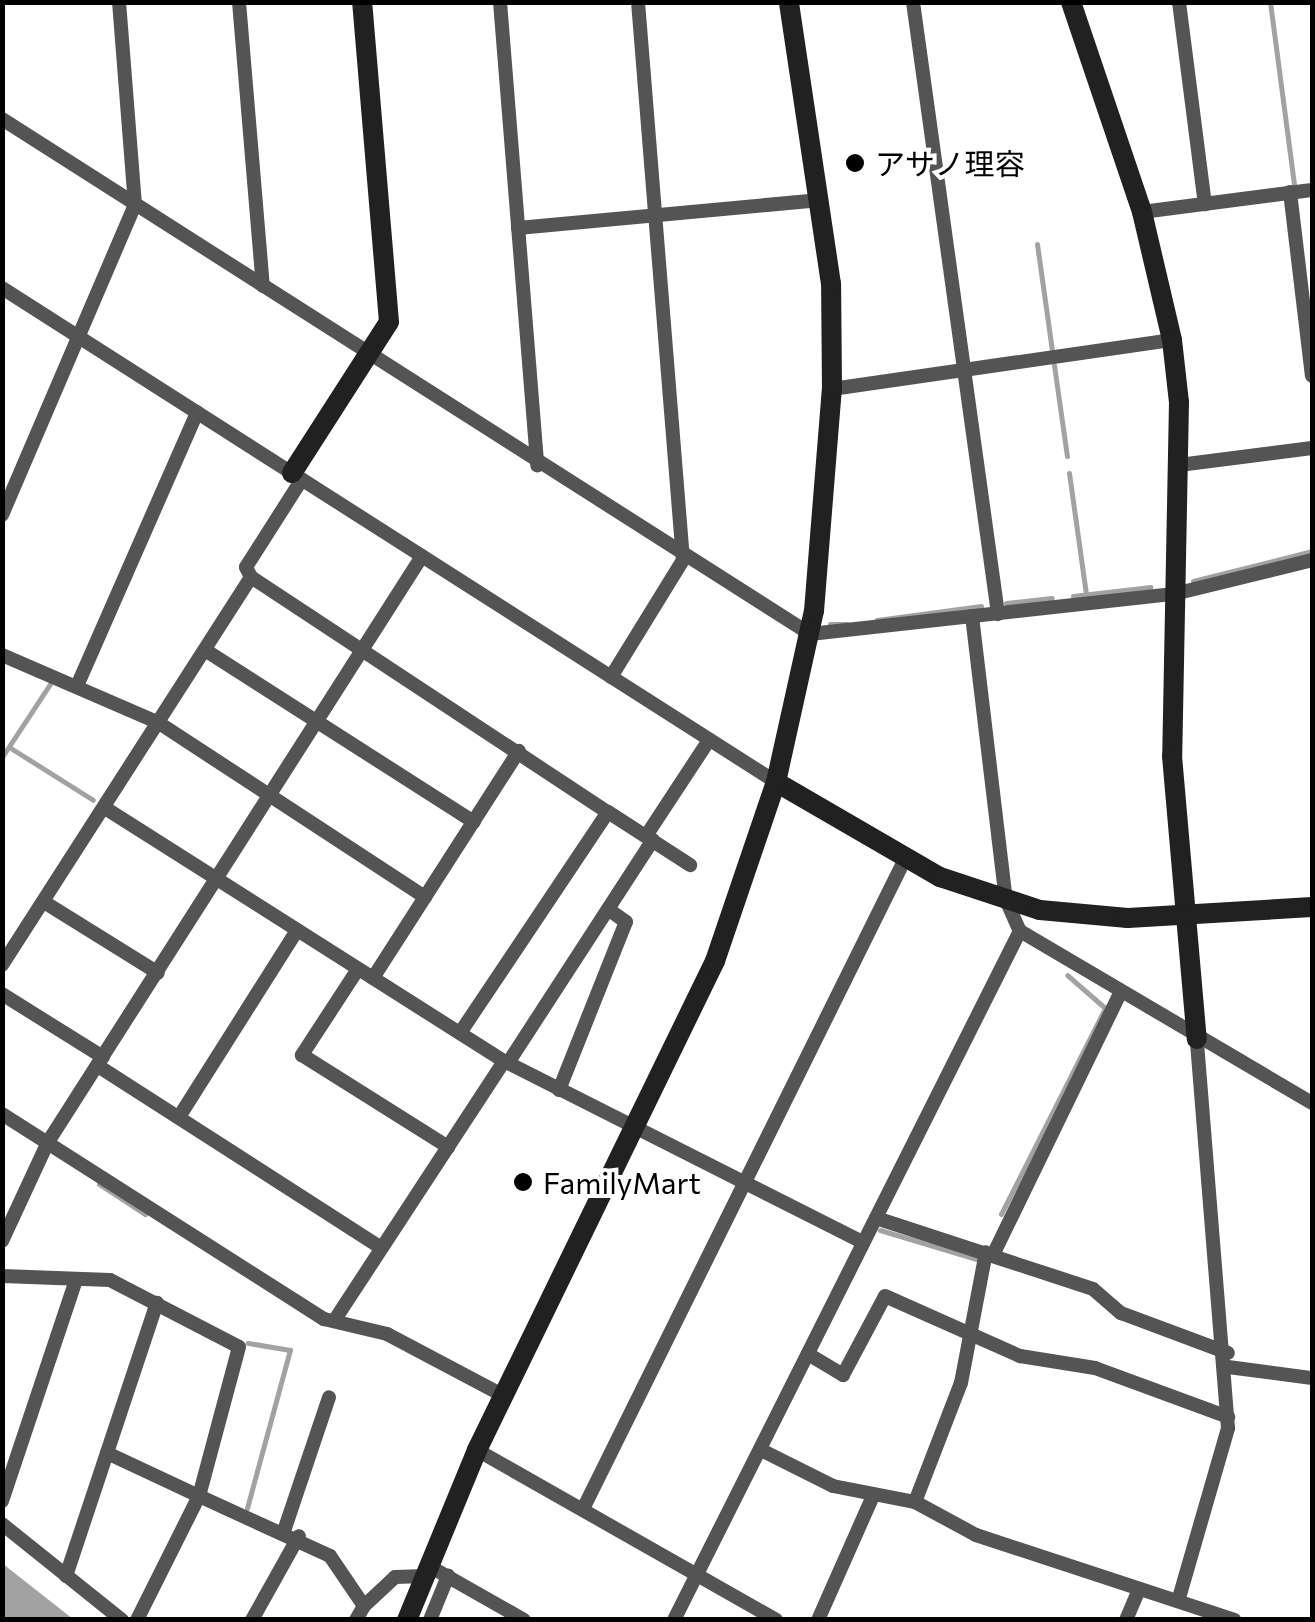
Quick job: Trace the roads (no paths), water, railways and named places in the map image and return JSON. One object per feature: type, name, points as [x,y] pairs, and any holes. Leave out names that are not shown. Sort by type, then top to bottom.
[{"type":"street","points":[[2,515],[136,205],[119,2]]},
{"type":"street","points":[[239,2],[263,286]]},
{"type":"street","points":[[362,2],[389,322],[246,567],[251,577],[368,650],[690,865]]},
{"type":"street","points":[[500,2],[537,466]]},
{"type":"street","points":[[611,677],[682,560],[638,2]]},
{"type":"street","points":[[407,1620],[434,1572],[477,1450],[715,961],[776,782],[810,634],[832,389],[821,200],[790,2]]},
{"type":"street","points":[[913,2],[998,614]]},
{"type":"street","points":[[1070,2],[1142,212],[1172,340],[1180,464],[1172,756],[1228,1360],[1228,1418],[1178,1598]]},
{"type":"street","points":[[1179,2],[1205,204]]},
{"type":"street","points":[[2,119],[682,560],[810,634],[1174,594],[1312,560]]},
{"type":"street","points":[[1142,212],[1312,190]]},
{"type":"street","points":[[1290,192],[1312,376]]},
{"type":"street","points":[[518,228],[821,200]]},
{"type":"street","points":[[2,288],[709,740],[905,860],[1006,900],[1083,917],[1186,917],[1312,907]]},
{"type":"street","points":[[832,389],[1172,340]]},
{"type":"street","points":[[77,686],[198,412]]},
{"type":"street","points":[[1180,464],[1312,448]]},
{"type":"street","points":[[2,1241],[48,1142],[368,650],[422,556]]},
{"type":"street","points":[[2,965],[251,577]]},
{"type":"street","points":[[972,616],[1006,900],[1020,931],[1120,996],[1312,1103]]},
{"type":"street","points":[[205,650],[474,822]]},
{"type":"street","points":[[2,655],[159,723],[425,897]]},
{"type":"street","points":[[336,1318],[608,909],[709,740]]},
{"type":"street","points":[[373,978],[519,752]]},
{"type":"street","points":[[105,808],[506,1062],[863,1242]]},
{"type":"street","points":[[460,1034],[608,812]]},
{"type":"street","points":[[584,1506],[905,860]]},
{"type":"street","points":[[44,902],[158,973]]},
{"type":"street","points":[[559,1090],[626,922],[608,909]]},
{"type":"street","points":[[180,1117],[297,930]]},
{"type":"street","points":[[674,1620],[1020,931]]},
{"type":"street","points":[[358,968],[302,1056],[448,1148]]},
{"type":"street","points":[[2,994],[180,1117],[382,1248]]},
{"type":"street","points":[[916,1502],[973,1337],[989,1254],[1120,996]]},
{"type":"street","points":[[2,1114],[324,1320],[336,1318],[504,1396]]},
{"type":"street","points":[[876,1218],[989,1254],[1228,1360],[1312,1378]]},
{"type":"street","points":[[2,1276],[110,1280],[239,1347],[199,1496],[137,1620]]},
{"type":"street","points":[[2,1501],[76,1280]]},
{"type":"street","points":[[808,1354],[843,1374],[885,1296],[973,1337],[1228,1418]]},
{"type":"street","points":[[66,1576],[157,1303]]},
{"type":"street","points":[[284,1531],[329,1397]]},
{"type":"street","points":[[477,1450],[584,1506],[776,1620]]},
{"type":"street","points":[[761,1450],[873,1496],[916,1502],[976,1535],[1178,1598],[1234,1620]]},
{"type":"street","points":[[107,1453],[299,1536],[342,1567],[360,1613],[395,1577],[434,1572],[524,1620]]},
{"type":"street","points":[[818,1620],[873,1496]]},
{"type":"street","points":[[2,1524],[122,1620]]},
{"type":"street","points":[[252,1620],[299,1536]]},
{"type":"street","points":[[430,1620],[434,1572]]},
{"type":"street","points":[[1126,1620],[1139,1588]]},
{"type":"waterway","points":[[1270,2],[1294,185]]},
{"type":"waterway","points":[[1037,244],[1052,351]]},
{"type":"waterway","points":[[1054,365],[1067,456]]},
{"type":"waterway","points":[[1069,473],[1086,594]]},
{"type":"waterway","points":[[1193,581],[1312,551]]},
{"type":"waterway","points":[[1073,596],[1150,587]]},
{"type":"waterway","points":[[1006,603],[1052,598]]},
{"type":"waterway","points":[[877,620],[981,606]]},
{"type":"waterway","points":[[830,624],[847,624]]},
{"type":"waterway","points":[[2,757],[50,684]]},
{"type":"waterway","points":[[9,747],[93,800]]},
{"type":"waterway","points":[[1001,1214],[1105,1008],[1067,975]]},
{"type":"waterway","points":[[99,1184],[145,1214]]},
{"type":"waterway","points":[[880,1230],[976,1259]]},
{"type":"waterway","points":[[247,1508],[290,1350],[248,1343]]},
{"type":"place","name":"アサノ理容","points":[[855,163]]},
{"type":"place","name":"FamilyMart","points":[[523,1182]]}]
